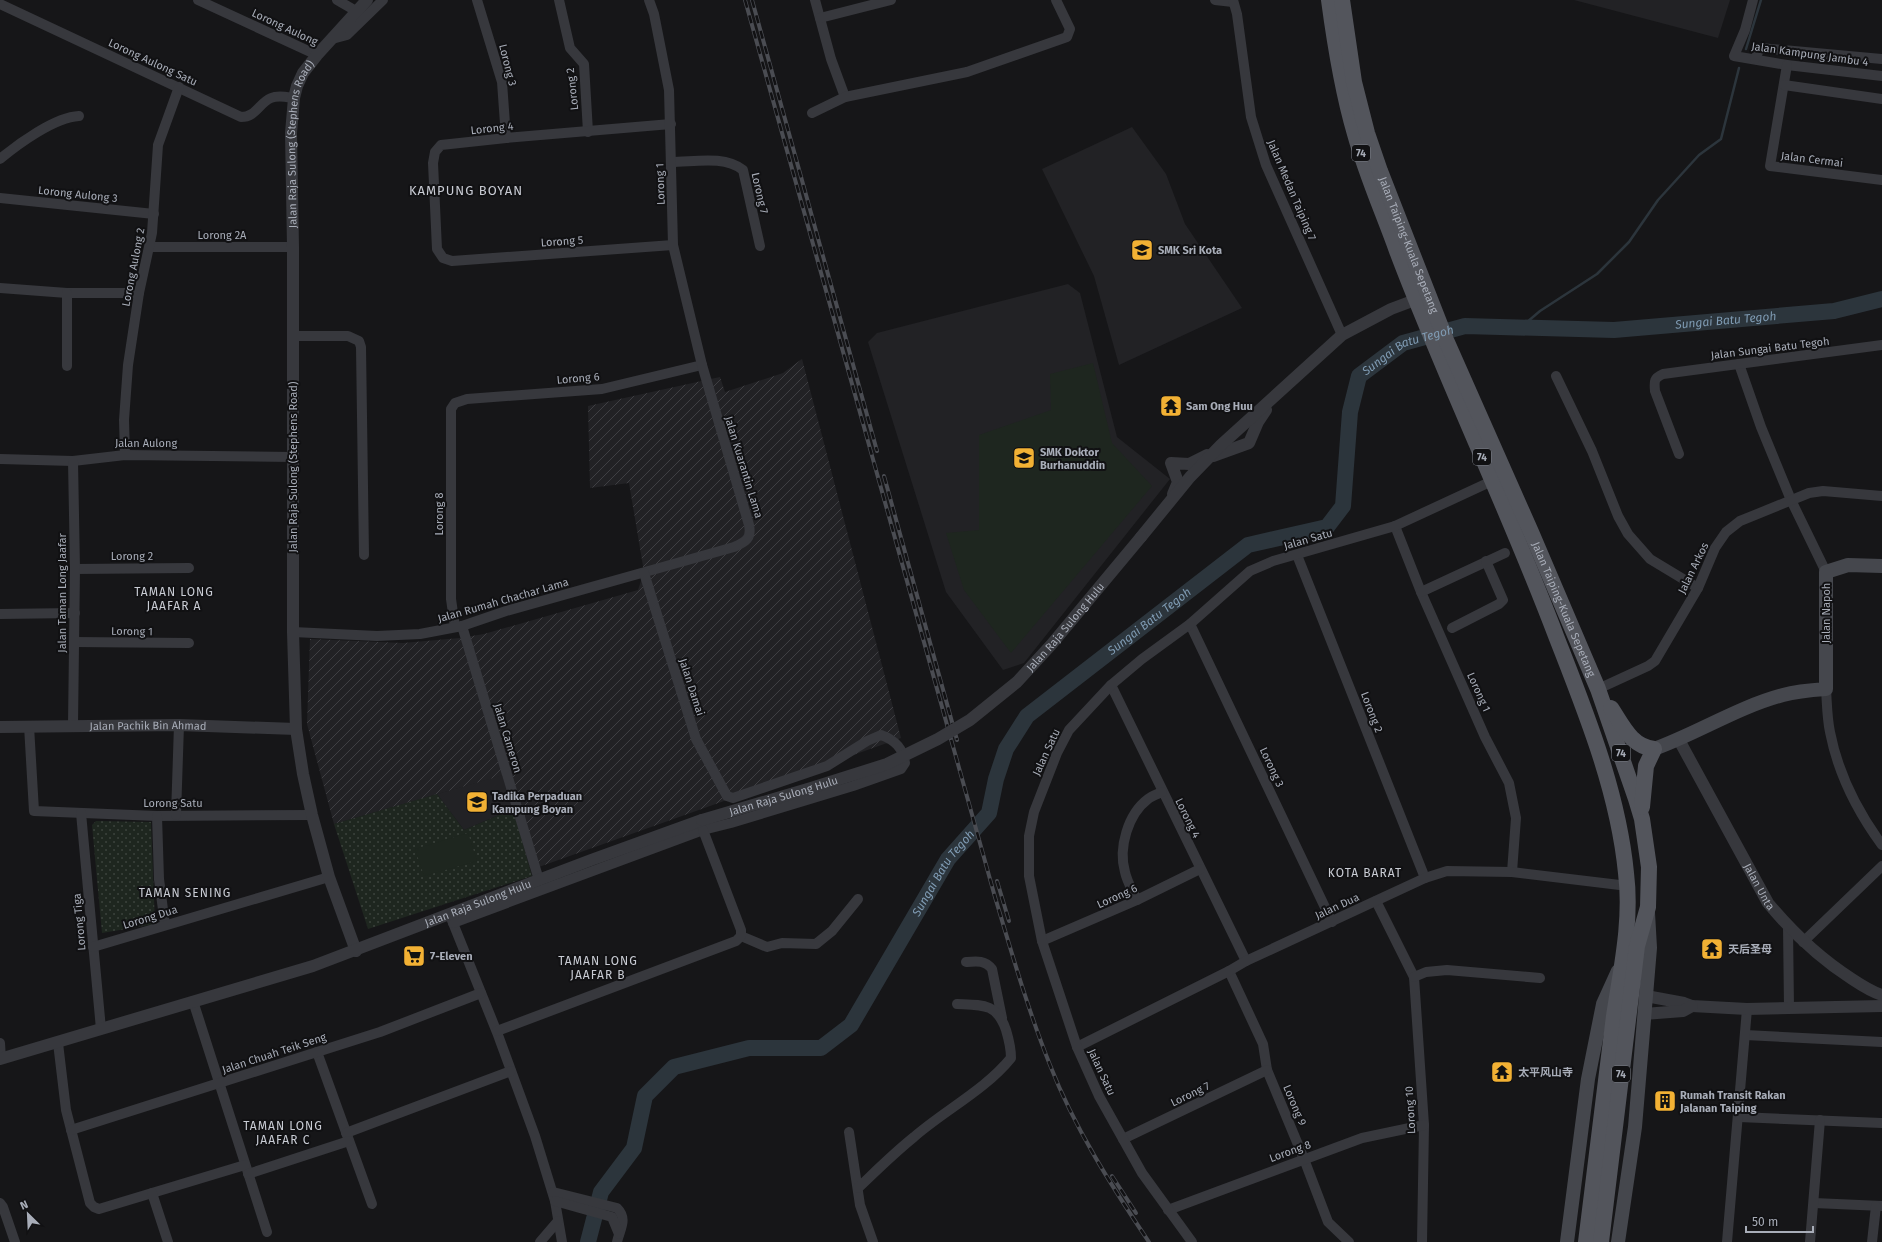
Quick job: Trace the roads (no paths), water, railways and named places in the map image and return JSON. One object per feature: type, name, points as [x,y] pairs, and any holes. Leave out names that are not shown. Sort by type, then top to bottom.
[{"type":"main road","name":"Jalan Taiping-Kuala Sepetang","points":[[1329,0],[1343,89],[1355,136],[1440,342],[1492,481],[1531,570],[1602,762],[1617,813],[1628,886],[1624,956],[1615,1013],[1586,1242]]},
{"type":"main road","name":"Jalan Taiping-Kuala Sepetang","points":[[1342,0],[1354,82],[1367,133],[1424,304]]},
{"type":"main road","name":"Jalan Taiping-Kuala Sepetang","points":[[1440,342],[1534,539],[1598,689],[1642,818],[1649,867],[1648,907],[1637,946],[1600,1242]]},
{"type":"main road","points":[[1826,572],[1848,565],[1882,566]]},
{"type":"main road","name":"Jalan Napoh","points":[[1826,572],[1826,689]]},
{"type":"main road","points":[[1598,689],[1635,742],[1643,747],[1654,749],[1679,740],[1739,712],[1781,695],[1800,691],[1826,689]]},
{"type":"main road","points":[[1642,818],[1642,794],[1646,766],[1654,749]]},
{"type":"main road","points":[[1617,813],[1621,800],[1625,795],[1632,796],[1636,799]]},
{"type":"main road","points":[[1618,1242],[1635,1127],[1650,948],[1648,907]]},
{"type":"main road","points":[[1567,1242],[1588,1079],[1603,1004],[1624,956]]},
{"type":"street","name":"Lorong Aulong","points":[[198,0],[317,55]]},
{"type":"street","points":[[336,0],[356,11]]},
{"type":"street","name":"Jalan Raja Sulong (Stephens Road)","points":[[356,951],[329,876],[312,816],[303,774],[296,729],[293,632],[293,247],[291,133],[294,98],[297,86],[303,73],[317,55],[367,0]]},
{"type":"street","points":[[332,39],[347,35],[383,0]]},
{"type":"street","name":"Lorong 3","points":[[477,0],[502,82],[506,138]]},
{"type":"street","name":"Lorong 2","points":[[559,0],[570,48],[584,64],[588,132]]},
{"type":"street","name":"Lorong 1","points":[[649,0],[654,14],[669,90],[673,245],[702,365]]},
{"type":"street","points":[[815,0],[845,97]]},
{"type":"street","points":[[820,18],[891,0]]},
{"type":"street","points":[[812,113],[845,97],[967,72],[1067,37],[1070,29],[1056,0]]},
{"type":"street","points":[[1215,0],[1233,1]]},
{"type":"street","name":"Jalan Kampung Jambu 4","points":[[1753,0],[1745,30],[1734,56],[1787,65],[1882,76]]},
{"type":"street","name":"Jalan Medan Taiping 7","points":[[1233,1],[1237,14],[1251,117],[1266,165],[1342,335]]},
{"type":"street","name":"Lorong Aulong Satu","points":[[0,4],[241,117],[247,117],[253,114],[271,98],[279,96],[294,98]]},
{"type":"street","points":[[1755,60],[1760,48],[1882,59]]},
{"type":"street","name":"Jalan Cermai","points":[[1787,65],[1770,166],[1882,180]]},
{"type":"street","points":[[1784,85],[1882,99]]},
{"type":"street","name":"Lorong Aulong 2","points":[[125,454],[124,420],[128,365],[139,293],[150,247],[154,214],[158,145],[179,87]]},
{"type":"street","points":[[0,159],[46,128],[71,116],[79,116]]},
{"type":"street","name":"Lorong 4","points":[[452,262],[443,258],[437,249],[433,163],[435,152],[441,145],[671,124]]},
{"type":"street","name":"Lorong 7","points":[[671,162],[722,161],[732,163],[743,170],[760,246]]},
{"type":"street","name":"Lorong Aulong 3","points":[[0,198],[154,214]]},
{"type":"street","name":"Lorong 5","points":[[452,262],[673,245]]},
{"type":"street","name":"Lorong 2A","points":[[150,247],[293,247]]},
{"type":"street","points":[[0,288],[67,293],[139,293]]},
{"type":"street","points":[[67,293],[67,366]]},
{"type":"street","points":[[1172,500],[1178,482],[1172,462],[1189,464],[1202,458],[1221,445],[1275,398],[1342,335],[1391,309],[1424,304]]},
{"type":"street","points":[[293,336],[348,336],[359,341],[361,347],[364,555]]},
{"type":"street","name":"Jalan Sungai Batu Tegoh","points":[[1679,454],[1655,391],[1654,382],[1656,377],[1660,375],[1882,345]]},
{"type":"street","name":"Jalan Napoh","points":[[1739,364],[1761,427],[1791,500],[1826,572]]},
{"type":"street","name":"Lorong 6","points":[[455,403],[466,399],[602,388],[702,365]]},
{"type":"street","name":"Jalan Kuarantin Lama","points":[[644,572],[734,547],[747,541],[751,534],[702,365]]},
{"type":"street","points":[[1556,376],[1592,451],[1618,516],[1628,534],[1650,559],[1698,588]]},
{"type":"street","points":[[1210,457],[1249,443],[1258,422],[1275,398]]},
{"type":"street","name":"Lorong 8","points":[[455,403],[451,409],[450,441],[451,599],[458,626]]},
{"type":"street","name":"Jalan Raja Sulong Hulu","points":[[1,1059],[313,966],[452,919],[539,880],[811,788],[881,766],[938,739],[970,720],[1017,682],[1051,645],[1190,477],[1221,445]]},
{"type":"street","name":"Jalan Aulong","points":[[0,458],[74,461],[125,454],[293,457]]},
{"type":"street","name":"Jalan Taman Long Jaafar","points":[[73,724],[75,613],[74,461]]},
{"type":"street","name":"Jalan Satu","points":[[1192,1242],[1142,1173],[1099,1096],[1077,1047],[1042,941],[1034,906],[1028,864],[1029,836],[1034,812],[1056,753],[1068,730],[1111,685],[1142,658],[1190,624],[1250,571],[1274,561],[1396,526],[1492,481]]},
{"type":"street","name":"Jalan Arkos","points":[[1598,689],[1656,661],[1698,588],[1714,548],[1726,532],[1740,521],[1809,493],[1822,491],[1882,496]]},
{"type":"street","name":"Lorong 1","points":[[1396,526],[1421,592],[1485,737],[1509,783],[1516,818],[1512,872]]},
{"type":"street","points":[[1421,592],[1504,552]]},
{"type":"street","name":"Lorong 2","points":[[1297,555],[1425,878]]},
{"type":"street","points":[[1452,628],[1499,604],[1503,600],[1486,562]]},
{"type":"street","name":"Lorong 2","points":[[75,569],[189,568]]},
{"type":"street","name":"Jalan Rumah Chachar Lama","points":[[293,632],[385,635],[420,634],[458,626],[644,572]]},
{"type":"street","name":"Jalan Damai","points":[[644,572],[696,739],[722,790],[727,796],[734,798],[827,766],[867,741],[881,735],[893,740],[904,757],[905,763],[901,769],[888,774],[731,823],[702,825]]},
{"type":"street","points":[[0,614],[75,613]]},
{"type":"street","name":"Lorong 3","points":[[1190,624],[1332,922]]},
{"type":"street","name":"Jalan Cameron","points":[[458,626],[539,880]]},
{"type":"street","name":"Lorong 1","points":[[74,642],[189,643]]},
{"type":"street","name":"Lorong 4","points":[[1111,685],[1162,792],[1246,960]]},
{"type":"street","name":"Jalan Napoh","points":[[1826,689],[1830,731],[1839,764],[1850,792],[1867,824],[1882,844]]},
{"type":"street","name":"Jalan Pachik Bin Ahmad","points":[[0,727],[73,724],[179,725],[296,729]]},
{"type":"street","points":[[176,815],[179,725]]},
{"type":"street","name":"Lorong Satu","points":[[29,726],[34,811],[157,816],[312,816]]},
{"type":"street","name":"Jalan Unta","points":[[1679,740],[1768,903],[1803,942],[1881,999]]},
{"type":"street","points":[[1137,900],[1125,873],[1123,859],[1125,839],[1136,812],[1148,799],[1162,792]]},
{"type":"street","name":"Lorong Tiga","points":[[81,813],[101,1029]]},
{"type":"street","points":[[157,816],[159,879],[165,925]]},
{"type":"street","points":[[497,1031],[736,941],[741,936],[741,930],[702,825],[452,919],[512,1071],[554,1197],[562,1242]]},
{"type":"street","points":[[1803,942],[1882,866]]},
{"type":"street","name":"Lorong 6","points":[[1042,941],[1137,900],[1200,868]]},
{"type":"street","name":"Jalan Dua","points":[[1077,1047],[1229,971],[1246,960],[1332,922],[1425,878],[1447,871],[1512,872],[1628,886]]},
{"type":"street","name":"Lorong Dua","points":[[93,947],[329,876]]},
{"type":"street","points":[[741,936],[767,947],[782,943],[816,944],[832,931],[858,899]]},
{"type":"street","name":"Lorong 10","points":[[1376,901],[1414,977],[1424,1125],[1422,1242]]},
{"type":"street","points":[[1788,927],[1789,1008]]},
{"type":"street","points":[[858,1188],[914,1136],[1003,1068],[1011,1058],[1010,1045],[1002,1018],[992,969],[988,964],[982,961],[966,962]]},
{"type":"street","points":[[1414,977],[1426,972],[1447,970],[1540,978]]},
{"type":"street","name":"Lorong 9","points":[[1229,971],[1263,1044],[1267,1070],[1304,1158],[1328,1222],[1349,1242]]},
{"type":"street","name":"Jalan Chuah Teik Seng","points":[[71,1130],[380,1032],[481,993]]},
{"type":"street","points":[[1646,996],[1684,1003],[1692,1006],[1747,1009],[1850,1006],[1881,999]]},
{"type":"street","points":[[193,1001],[267,1232]]},
{"type":"street","points":[[957,1004],[980,1005],[995,1010],[1002,1018]]},
{"type":"street","points":[[1644,1014],[1683,1011],[1692,1006]]},
{"type":"street","points":[[1727,1242],[1739,1117],[1747,1009]]},
{"type":"street","points":[[1745,1035],[1882,1042]]},
{"type":"street","points":[[58,1043],[63,1090],[71,1130],[90,1203],[99,1210],[152,1193],[247,1169],[347,1137],[512,1071]]},
{"type":"street","points":[[0,1044],[1,1059]]},
{"type":"street","points":[[317,1052],[372,1204]]},
{"type":"street","name":"Lorong 7","points":[[1123,1139],[1267,1070]]},
{"type":"street","points":[[1739,1117],[1882,1123]]},
{"type":"street","points":[[1810,1242],[1820,1120]]},
{"type":"street","name":"Lorong 8","points":[[1168,1210],[1304,1158],[1362,1138],[1424,1125]]},
{"type":"street","points":[[849,1132],[860,1205],[873,1242]]},
{"type":"street","points":[[152,1193],[168,1242]]},
{"type":"street","points":[[554,1197],[614,1212],[623,1216],[618,1238]]},
{"type":"street","points":[[0,1203],[3,1207],[15,1242]]},
{"type":"street","points":[[1814,1203],[1879,1206],[1872,1242]]},
{"type":"street","points":[[540,1242],[558,1221]]},
{"type":"waterway","points":[[1746,49],[1761,0]]},
{"type":"waterway","points":[[1520,328],[1540,311],[1597,274],[1629,242],[1658,200],[1699,155],[1721,139],[1739,68]]},
{"type":"waterway","name":"Sungai Batu Tegoh","points":[[588,1242],[601,1192],[634,1148],[645,1096],[674,1067],[749,1048],[821,1048],[851,1025],[948,859],[989,813],[996,779],[1006,749],[1027,716],[1248,545],[1327,527],[1343,506],[1350,412],[1359,376],[1403,343],[1465,326],[1614,330],[1834,311],[1882,299]]},
{"type":"railway","points":[[745,0],[995,897],[1027,1003],[1050,1065],[1070,1111],[1121,1200],[1149,1242]]},
{"type":"railway","points":[[752,0],[877,451]]},
{"type":"railway","points":[[884,476],[957,740]]},
{"type":"railway","points":[[997,881],[1009,921]]},
{"type":"railway","points":[[1112,1176],[1136,1213]]},
{"type":"place","name":"SMK Sri Kota","points":[[1142,250]]},
{"type":"place","name":"Sam Ong Huu","points":[[1171,406]]},
{"type":"place","name":"SMK Doktor Burhanuddin","points":[[1024,458]]},
{"type":"place","name":"Tadika Perpaduan Kampung Boyan","points":[[477,802]]},
{"type":"place","name":"天后圣母","points":[[1712,949]]},
{"type":"place","name":"7-Eleven","points":[[414,956]]},
{"type":"place","name":"太平风山寺","points":[[1502,1072]]},
{"type":"place","name":"Rumah Transit Rakan Jalanan Taiping","points":[[1665,1101]]},
{"type":"district","name":"KAMPUNG BOYAN","points":[[466,190]]},
{"type":"district","name":"TAMAN LONG JAAFAR A","points":[[174,599]]},
{"type":"district","name":"KOTA BARAT","points":[[1365,873]]},
{"type":"district","name":"TAMAN SENING","points":[[185,893]]},
{"type":"district","name":"TAMAN LONG JAAFAR B","points":[[598,968]]},
{"type":"district","name":"TAMAN LONG JAAFAR C","points":[[283,1133]]}]
